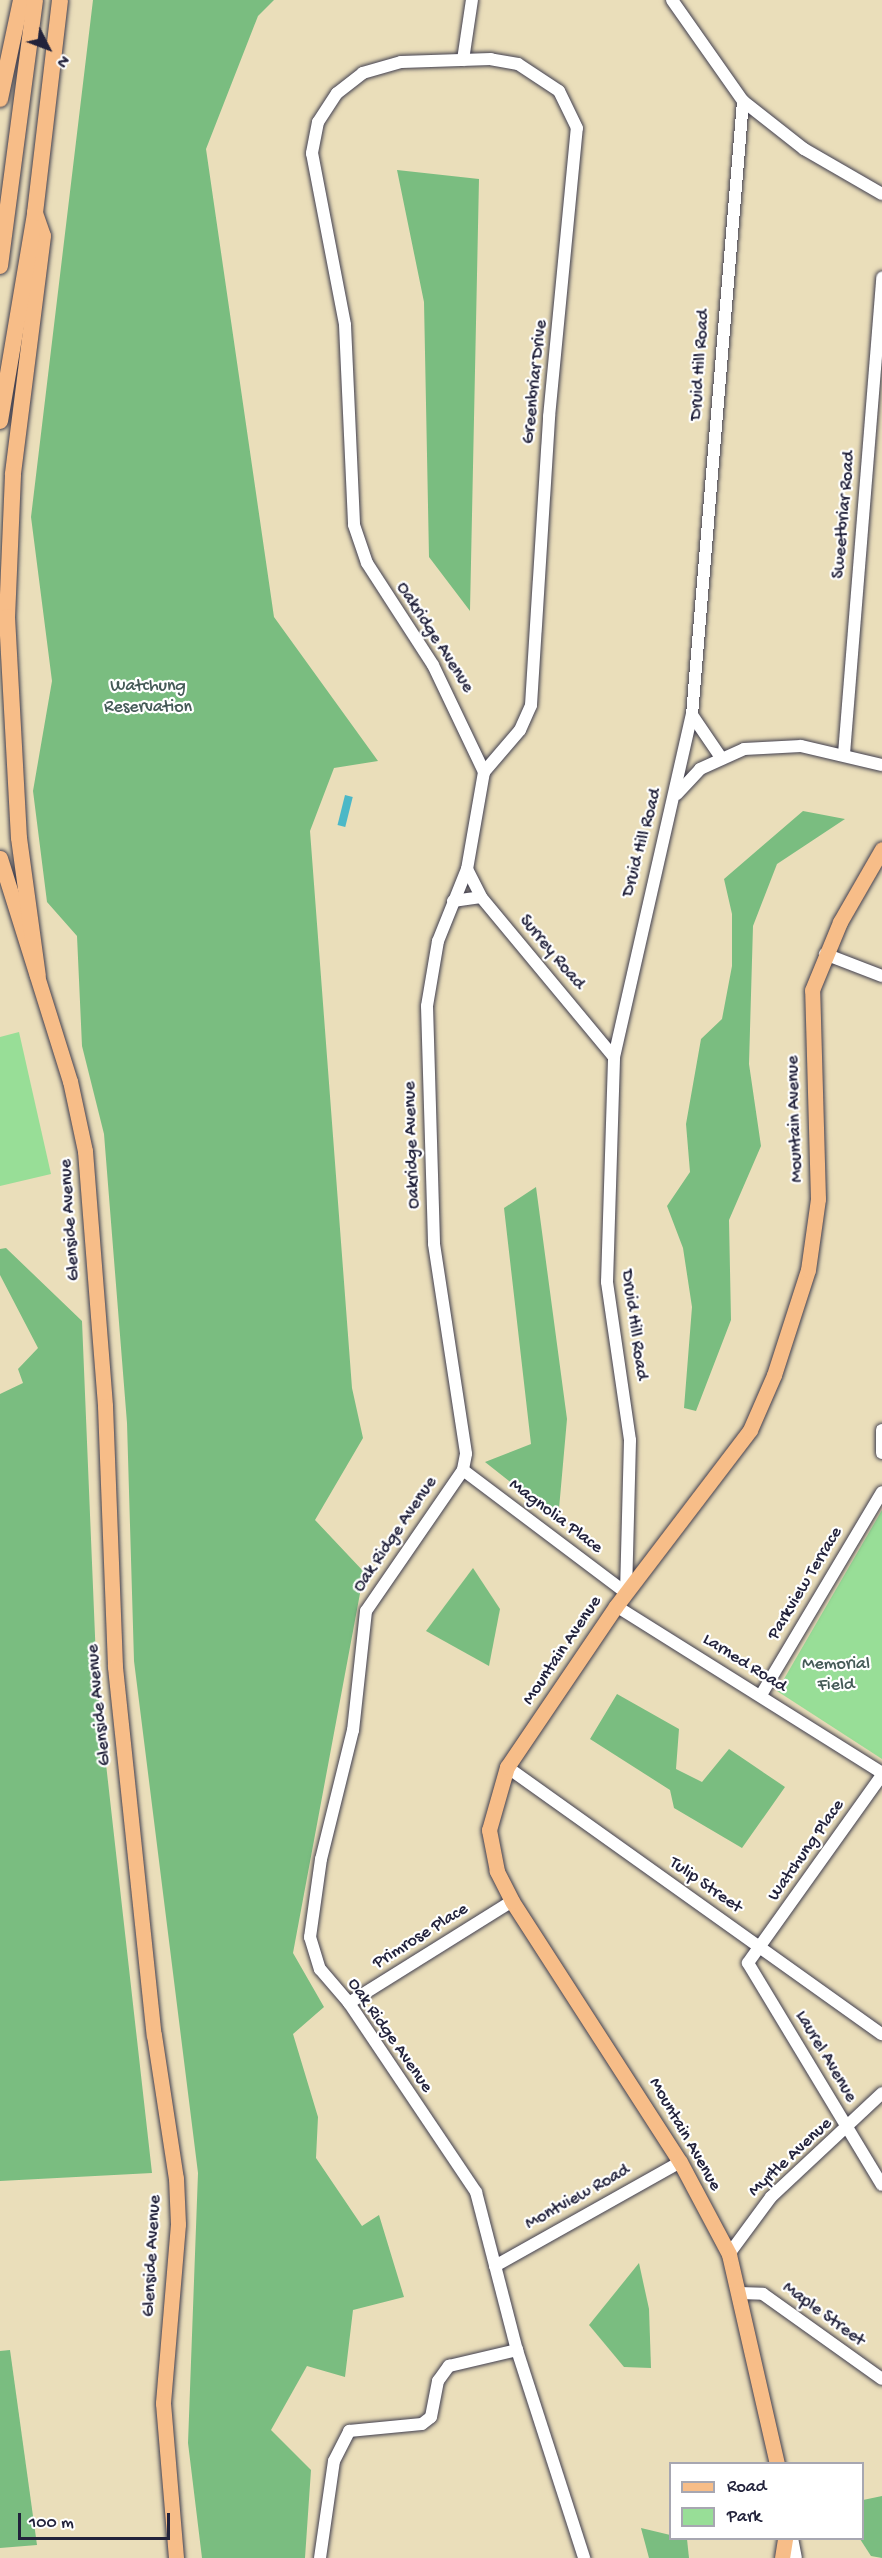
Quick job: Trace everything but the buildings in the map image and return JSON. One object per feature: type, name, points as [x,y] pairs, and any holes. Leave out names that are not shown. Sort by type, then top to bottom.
[{"type":"highway","points":[[0,99],[21,0]]},
{"type":"highway","points":[[0,266],[35,0]]},
{"type":"highway","points":[[0,421],[35,213],[60,0]]},
{"type":"highway","points":[[35,213],[43,236],[13,475],[7,627],[19,838],[38,976]]},
{"type":"main road","name":"Mountain Avenue","points":[[777,2462],[729,2254],[680,2162],[512,1901],[497,1871],[489,1830],[507,1767],[616,1606],[750,1430],[797,1304],[818,1199],[810,1001],[825,954],[882,849]]},
{"type":"main road","name":"Glenside Avenue","points":[[0,858],[38,976],[86,1151],[105,1406],[115,1667],[154,2035],[176,2178],[178,2224],[163,2403],[176,2558]]},
{"type":"main road","points":[[782,2558],[785,2540]]},
{"type":"street","points":[[463,60],[472,0]]},
{"type":"street","points":[[672,0],[743,101],[804,149],[882,194]]},
{"type":"street","name":"Greenbriar Drive","points":[[463,60],[502,60],[535,71],[566,99],[578,141],[549,417],[531,705],[520,730],[484,772]]},
{"type":"street","name":"Oakridge Avenue","points":[[463,60],[385,64],[355,78],[325,109],[312,153],[345,324],[354,525],[371,572],[434,665],[484,772],[466,869],[430,971],[427,1006],[434,1244],[464,1420],[463,1470]]},
{"type":"street","name":"Druid Hill Road","points":[[626,1593],[629,1431],[607,1282],[614,1057],[639,929],[674,798],[692,715],[743,101]]},
{"type":"street","name":"Sweetbriar Road","points":[[844,754],[882,278]]},
{"type":"street","points":[[692,715],[720,756]]},
{"type":"street","points":[[674,798],[720,756],[772,745],[844,754],[882,765]]},
{"type":"street","name":"Surrey Road","points":[[466,869],[481,897],[614,1057]]},
{"type":"street","points":[[453,901],[481,897]]},
{"type":"street","points":[[825,954],[882,976]]},
{"type":"street","points":[[882,1430],[882,1453]]},
{"type":"street","name":"Magnolia Place","points":[[463,1470],[626,1593]]},
{"type":"street","name":"Oak Ridge Avenue","points":[[463,1470],[376,1592],[361,1631],[353,1730],[321,1859],[310,1937],[320,1969],[349,2003],[467,2173],[518,2349],[584,2558]]},
{"type":"street","name":"Parkview Terrace","points":[[760,1695],[882,1492]]},
{"type":"street","name":"Larned Road","points":[[616,1606],[882,1774]]},
{"type":"street","name":"Tulip Street","points":[[507,1767],[882,2034]]},
{"type":"street","name":"Watchung Place","points":[[760,1947],[882,1774]]},
{"type":"street","name":"Primrose Place","points":[[349,2003],[512,1901]]},
{"type":"street","name":"Laurel Avenue","points":[[760,1947],[748,1964],[882,2186]]},
{"type":"street","name":"Myrtle Avenue","points":[[729,2254],[771,2197],[848,2129],[882,2092]]},
{"type":"street","name":"Montview Road","points":[[495,2266],[680,2162]]},
{"type":"street","name":"Maple Street","points":[[738,2293],[763,2294],[882,2379]]},
{"type":"street","points":[[320,2558],[334,2461],[349,2431],[364,2426],[409,2429],[422,2424],[431,2417],[438,2381],[449,2366],[518,2349]]},
{"type":"street","points":[[792,2540],[796,2558]]},
{"type":"green space","name":"Watchung Reservation","points":[[93,0],[274,0],[258,16],[206,149],[274,617],[378,761],[334,768],[310,831],[352,1388],[363,1438],[315,1520],[364,1572],[293,1953],[324,2007],[293,2034],[318,2117],[316,2158],[362,2226],[379,2215],[404,2297],[353,2310],[345,2377],[307,2366],[271,2430],[311,2470],[305,2558],[202,2558],[188,2443],[198,2173],[134,1661],[127,1423],[104,1134],[82,1046],[77,936],[47,902],[33,791],[52,681],[31,517]]},
{"type":"green space","points":[[397,170],[479,179],[470,611],[429,557],[424,302]]},
{"type":"green space","points":[[803,811],[845,819],[777,864],[753,926],[749,1064],[761,1146],[729,1220],[731,1320],[696,1411],[684,1408],[692,1307],[683,1248],[667,1206],[690,1172],[686,1124],[701,1039],[722,1019],[732,966],[732,914],[724,879]]},
{"type":"green space","points":[[19,1032],[51,1174],[0,1186],[0,1037]]},
{"type":"green space","points":[[536,1187],[567,1419],[558,1520],[485,1462],[531,1444],[504,1208]]},
{"type":"green space","points":[[6,1248],[82,1321],[97,1684],[152,2173],[0,2181],[0,1394],[23,1383],[18,1369],[38,1348],[0,1275],[0,1249]]},
{"type":"green space","name":"Memorial Field","points":[[882,1510],[882,1759],[777,1691]]},
{"type":"green space","points":[[473,1568],[500,1609],[489,1666],[426,1631]]},
{"type":"green space","points":[[617,1694],[679,1729],[676,1769],[702,1782],[729,1749],[785,1787],[742,1848],[674,1808],[670,1790],[590,1739]]},
{"type":"green space","points":[[639,2263],[649,2309],[651,2368],[624,2367],[589,2325]]},
{"type":"green space","points":[[10,2350],[37,2545],[0,2548],[0,2351]]},
{"type":"green space","points":[[882,2496],[882,2558],[871,2556],[861,2540],[864,2540],[864,2500]]},
{"type":"green space","points":[[641,2528],[669,2535],[669,2540],[687,2540],[689,2558],[649,2558]]},
{"type":"water","points":[[345,795],[353,797],[345,827],[338,825]]}]
